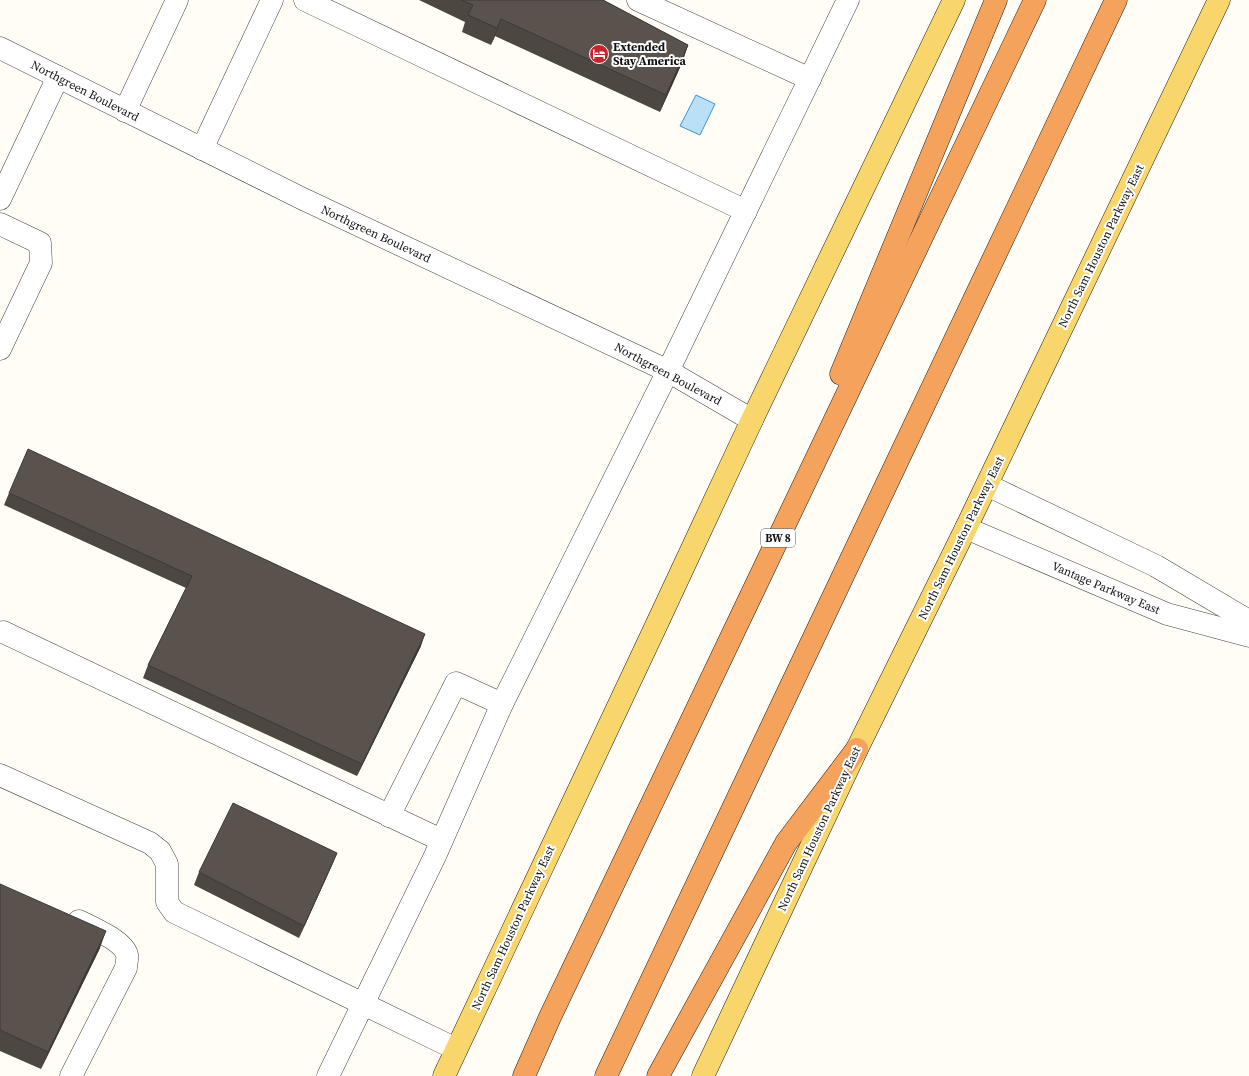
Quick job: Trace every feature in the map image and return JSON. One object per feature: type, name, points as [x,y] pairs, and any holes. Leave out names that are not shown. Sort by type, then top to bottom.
[{"type":"highway","points":[[749,600],[919,183],[996,0]]},
{"type":"highway","name":"BW 8","points":[[524,1076],[553,1010],[1035,0]]},
{"type":"highway","points":[[606,1076],[1116,0]]},
{"type":"highway","points":[[658,1076],[786,843],[857,749]]},
{"type":"main road","name":"North Sam Houston Parkway East","points":[[444,1076],[752,420],[954,0]]},
{"type":"main road","name":"North Sam Houston Parkway East","points":[[703,1076],[857,749],[966,528],[1219,0]]},
{"type":"street","points":[[125,110],[177,0]]},
{"type":"street","points":[[202,149],[272,0]]},
{"type":"street","points":[[305,0],[746,211]]},
{"type":"street","points":[[638,0],[810,79]]},
{"type":"street","points":[[328,1076],[441,840],[502,704],[668,372],[848,0]]},
{"type":"street","name":"Northgreen Boulevard","points":[[0,48],[301,198],[668,372],[752,420]]},
{"type":"street","points":[[0,198],[58,77]]},
{"type":"street","points":[[0,224],[40,243],[41,263],[0,349]]},
{"type":"street","points":[[987,484],[1156,566],[1249,621]]},
{"type":"street","name":"Vantage Parkway East","points":[[966,528],[1167,614],[1249,636]]},
{"type":"street","points":[[3,632],[441,840]]},
{"type":"street","points":[[389,816],[456,683],[502,704]]},
{"type":"street","points":[[0,774],[150,843],[160,851],[167,864],[167,902],[174,912],[456,1049]]},
{"type":"street","points":[[58,912],[94,928],[120,944],[127,955],[126,968],[71,1076]]},
{"type":"water","points":[[696,95],[715,104],[700,135],[680,126]]},
{"type":"building","name":"Extended Stay America","points":[[461,0],[603,0],[688,45],[666,95],[501,19],[497,28],[468,15],[473,5]]},
{"type":"building","points":[[28,449],[425,634],[362,764],[148,665],[192,576],[9,493]]},
{"type":"building","points":[[233,803],[337,853],[304,926],[199,872]]},
{"type":"building","points":[[0,884],[106,931],[48,1052],[0,1030]]},
{"type":"place","name":"Extended Stay America","points":[[599,54]]}]
